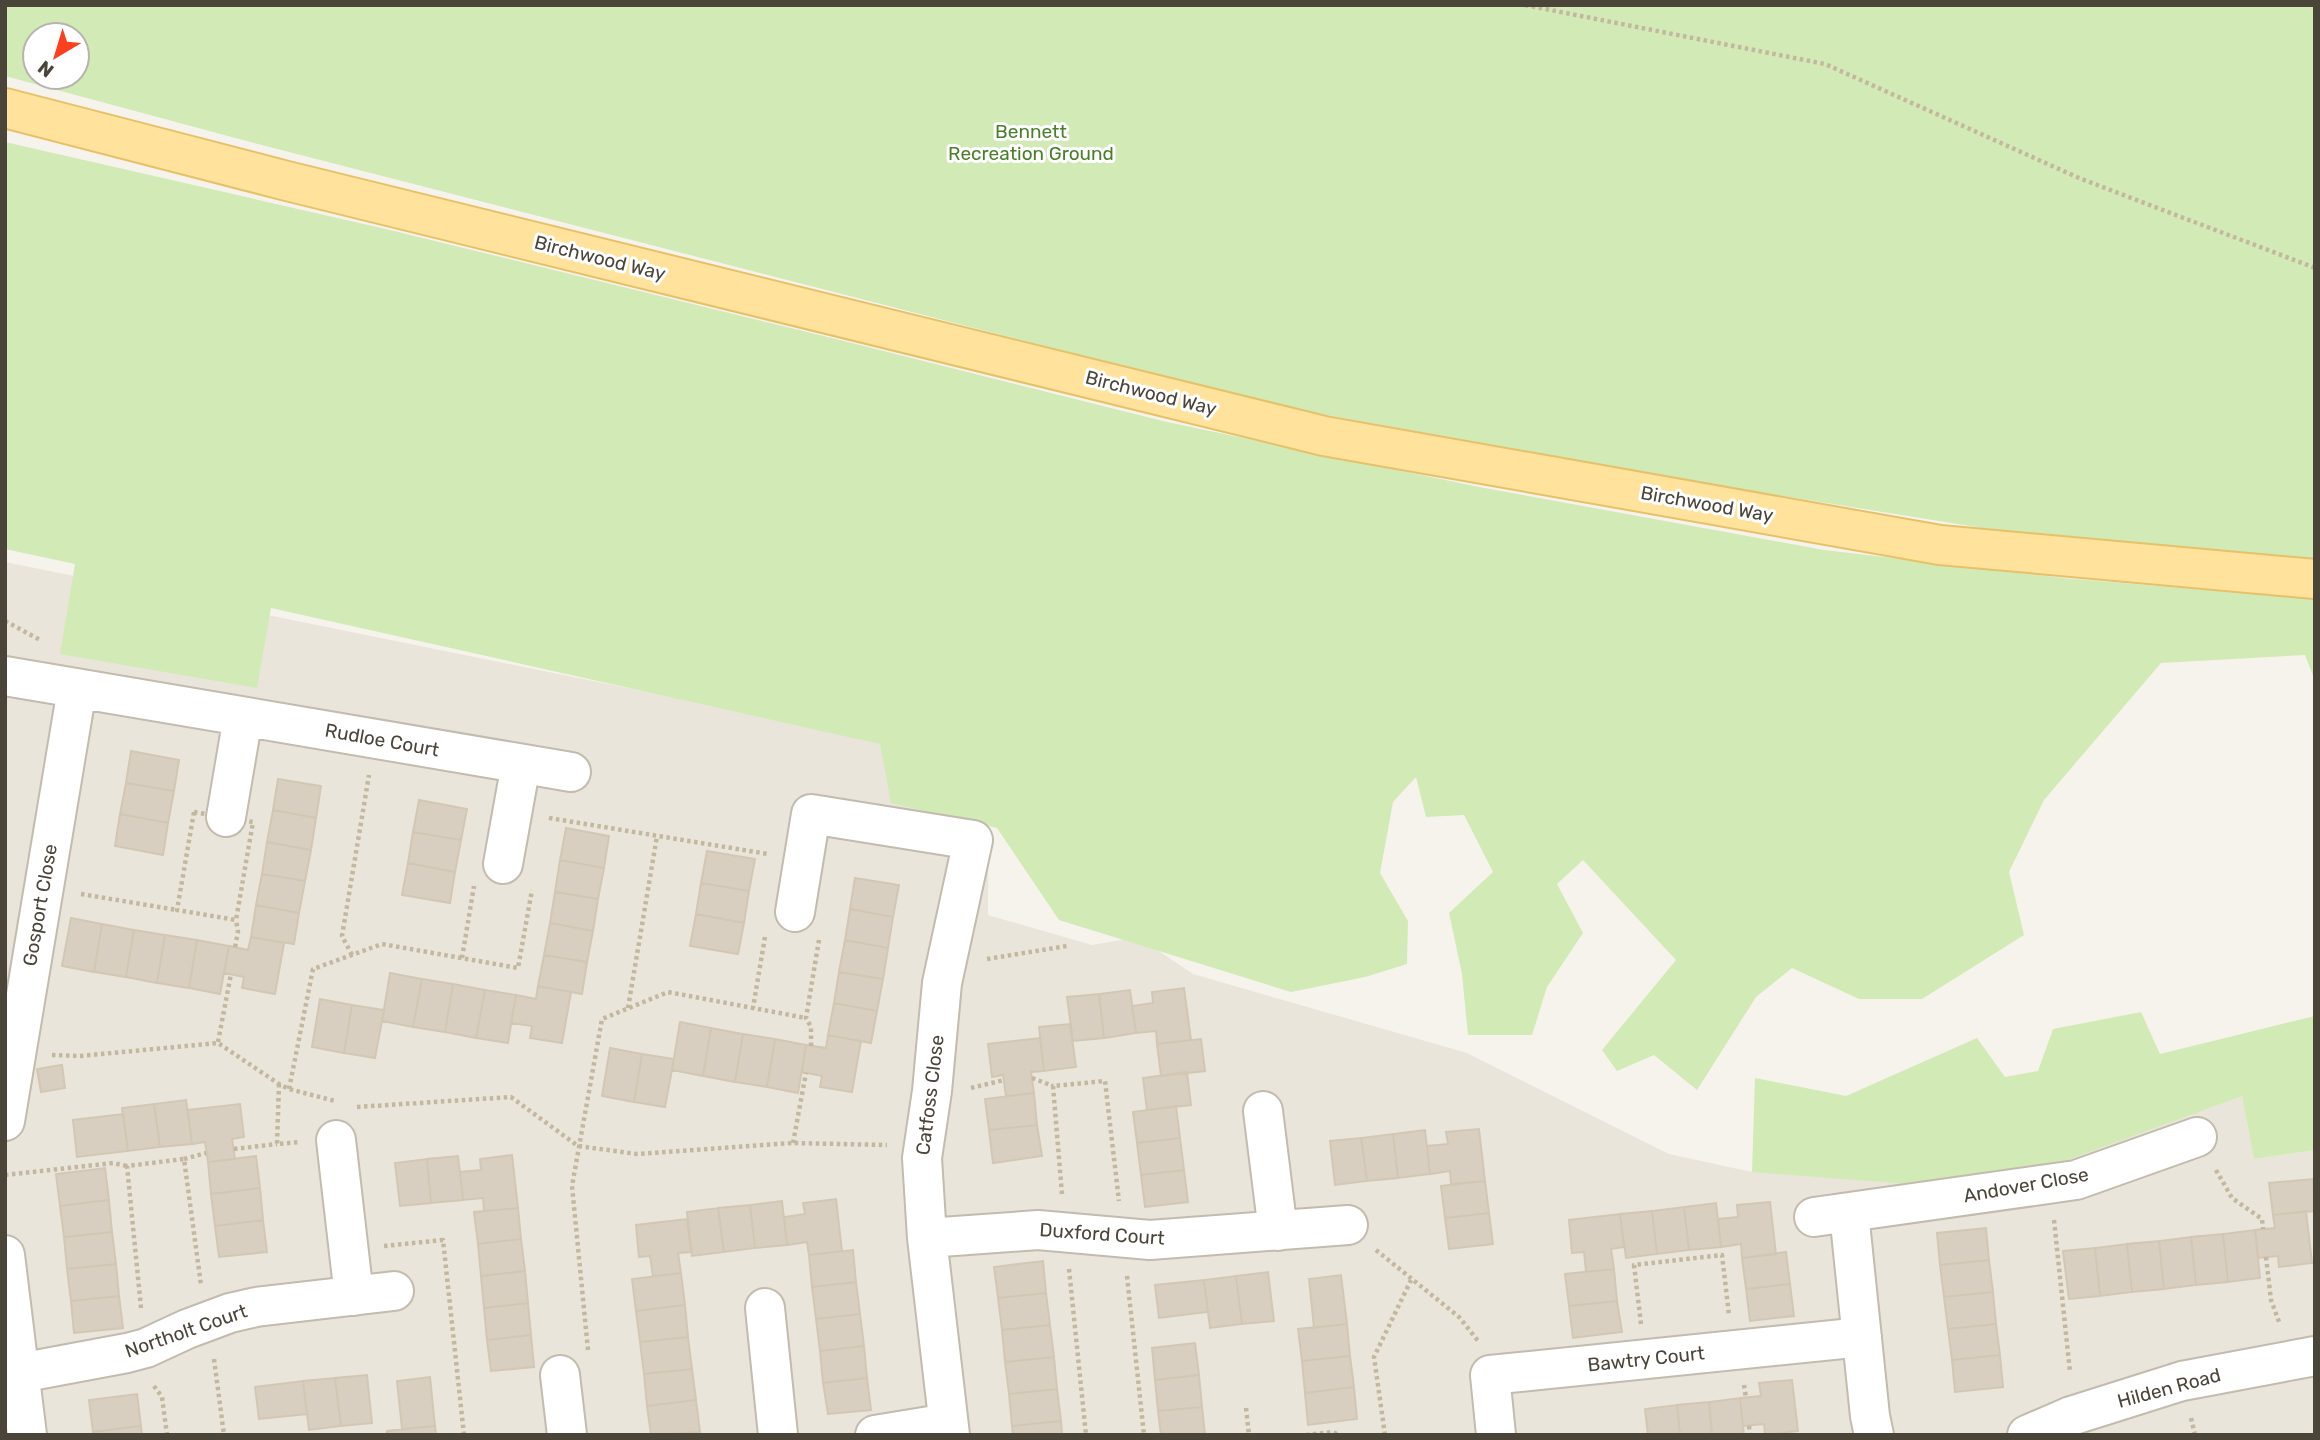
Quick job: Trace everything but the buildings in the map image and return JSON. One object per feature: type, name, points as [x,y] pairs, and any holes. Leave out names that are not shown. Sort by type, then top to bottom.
[{"type":"main road","name":"Birchwood Way","points":[[5,108],[287,181],[1324,436],[1940,545],[2315,579]]},
{"type":"street","name":"Rudloe Court","points":[[5,676],[571,772]]},
{"type":"street","name":"Gosport Close","points":[[5,1121],[77,689]]},
{"type":"street","points":[[226,817],[243,717]]},
{"type":"street","points":[[518,872],[512,812],[521,764]]},
{"type":"street","name":"Catfoss Close","points":[[803,859],[811,814],[972,840],[943,983],[922,1158],[927,1238],[949,1429]]},
{"type":"street","points":[[794,912],[803,859]]},
{"type":"street","points":[[1263,1111],[1278,1231]]},
{"type":"street","name":"Andover Close","points":[[1874,1435],[1862,1338],[1832,1215],[2076,1180],[2197,1137]]},
{"type":"street","points":[[336,1140],[354,1296]]},
{"type":"street","name":"Duxford Court","points":[[927,1238],[1038,1230],[1123,1239],[1180,1239],[1348,1225]]},
{"type":"street","points":[[6,1270],[27,1435]]},
{"type":"street","name":"Northolt Court","points":[[20,1373],[146,1348],[205,1321],[256,1307],[394,1291]]},
{"type":"street","points":[[765,1308],[778,1435]]},
{"type":"street","name":"Bawtry Court","points":[[1490,1376],[1862,1338]]},
{"type":"street","name":"Hilden Road","points":[[2027,1435],[2071,1416],[2182,1381],[2315,1356]]},
{"type":"street","points":[[560,1375],[567,1435]]},
{"type":"street","points":[[1490,1376],[1496,1435]]},
{"type":"street","points":[[876,1435],[949,1429]]},
{"type":"path","points":[[1525,5],[1825,64],[2079,178],[2315,268]]},
{"type":"path","points":[[352,955],[342,936],[375,739]]},
{"type":"path","points":[[177,910],[194,812],[253,822],[236,920],[238,932],[235,947]]},
{"type":"path","points":[[512,812],[803,859]]},
{"type":"path","points":[[628,1008],[657,836]]},
{"type":"path","points":[[289,1089],[313,970],[382,944],[518,968],[518,872]]},
{"type":"path","points":[[43,887],[236,920]]},
{"type":"path","points":[[753,1008],[770,908],[823,917],[806,1018],[811,1027],[811,1046]]},
{"type":"path","points":[[948,956],[980,960],[1067,946]]},
{"type":"path","points":[[218,1043],[230,974]]},
{"type":"path","points":[[560,1375],[590,1370],[572,1186],[602,1019],[667,992],[806,1018]]},
{"type":"path","points":[[15,1055],[80,1056],[218,1043],[289,1089],[337,1101]]},
{"type":"path","points":[[793,1143],[806,1073]]},
{"type":"path","points":[[1032,1078],[1053,1086]]},
{"type":"path","points":[[277,1144],[279,1084]]},
{"type":"path","points":[[349,1104],[361,1108],[511,1097],[578,1146],[637,1154],[793,1143],[923,1146]]},
{"type":"path","points":[[2197,1137],[2232,1199],[2262,1219],[2263,1229]]},
{"type":"path","points":[[234,1149],[336,1140]]},
{"type":"path","points":[[5,1175],[113,1163],[127,1166],[184,1159],[206,1153]]},
{"type":"path","points":[[184,1159],[205,1321],[217,1371],[224,1435]]},
{"type":"path","points":[[127,1166],[146,1348],[144,1374],[162,1397],[167,1435]]},
{"type":"path","points":[[2050,1184],[2070,1372]]},
{"type":"path","points":[[1348,1225],[1411,1280],[1460,1317],[1475,1335],[1485,1354],[1490,1376]]},
{"type":"path","points":[[1123,1239],[1144,1435]]},
{"type":"path","points":[[349,1250],[443,1240],[464,1435]]},
{"type":"path","points":[[1645,1359],[1634,1265],[1722,1255],[1733,1350]]},
{"type":"path","points":[[2266,1257],[2271,1300],[2279,1322]]},
{"type":"path","points":[[1385,1435],[1374,1357],[1411,1280]]},
{"type":"path","points":[[1246,1408],[1249,1435]]},
{"type":"path","points":[[1749,1426],[1750,1435]]},
{"type":"path","points":[[1306,1435],[1333,1432],[1339,1435]]},
{"type":"shaded area","points":[[5,562],[989,761],[988,915],[1092,945],[1138,937],[1193,974],[1467,1053],[1669,1154],[1752,1172],[2068,1160],[2242,1095],[2254,1159],[2315,1150],[2315,1435],[5,1435]]},
{"type":"green space","name":"Bennett Recreation Ground","points":[[5,5],[2315,5],[2315,564],[2038,537],[1665,477],[1278,406],[61,91],[91,91],[91,21],[21,21],[21,80],[5,76]]},
{"type":"green space","points":[[5,142],[390,230],[1167,422],[1479,487],[1824,550],[2063,578],[2315,599],[2315,681],[2305,655],[2161,663],[2044,800],[2009,872],[2024,935],[1922,999],[1859,999],[1792,968],[1756,997],[1697,1090],[1654,1055],[1617,1071],[1602,1050],[1676,960],[1583,860],[1557,884],[1583,933],[1547,987],[1532,1035],[1468,1035],[1462,974],[1449,913],[1493,872],[1464,815],[1426,817],[1416,777],[1393,802],[1380,873],[1408,921],[1407,964],[1365,977],[1291,992],[1059,920],[997,828],[891,803],[880,744],[271,608],[257,688],[60,654],[75,564],[5,549]]},
{"type":"green space","points":[[2141,1012],[2160,1054],[2315,1016],[2315,1150],[2254,1159],[2242,1096],[2068,1160],[1921,1185],[1752,1172],[1755,1078],[1846,1096],[1977,1038],[2005,1077],[2038,1071],[2053,1029]]}]
